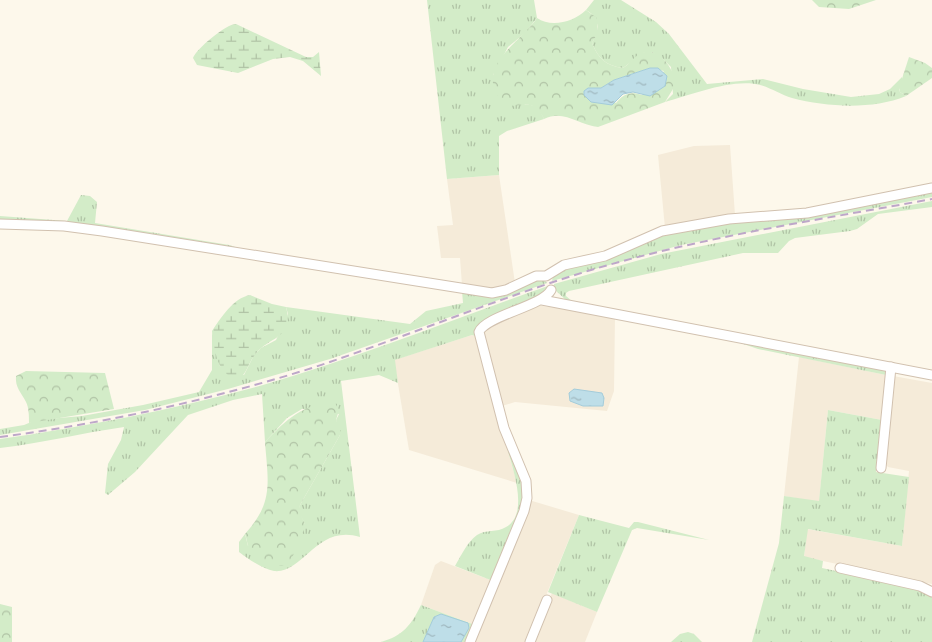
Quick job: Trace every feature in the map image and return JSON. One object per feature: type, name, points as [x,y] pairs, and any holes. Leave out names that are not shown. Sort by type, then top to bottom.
[{"type":"street","points":[[0,224],[64,226],[102,231],[486,292],[499,292],[536,276],[546,276],[564,265],[595,259],[662,231],[729,219],[807,213],[932,188]]},
{"type":"street","points":[[546,276],[552,290],[566,303]]},
{"type":"street","points":[[542,300],[552,290]]},
{"type":"street","points":[[470,642],[524,511],[527,494],[524,475],[504,428],[479,332],[485,324],[524,305],[542,300],[566,303],[932,375]]},
{"type":"street","points":[[881,468],[891,367]]},
{"type":"street","points":[[840,568],[920,586],[932,592]]},
{"type":"street","points":[[530,642],[547,600]]},
{"type":"shaded area","points":[[730,145],[735,215],[665,228],[658,155],[694,146]]},
{"type":"shaded area","points":[[499,175],[515,283],[498,290],[462,285],[460,258],[441,258],[437,226],[453,225],[447,179]]},
{"type":"shaded area","points":[[535,305],[615,316],[614,391],[607,411],[515,402],[502,406],[482,337],[483,330]]},
{"type":"shaded area","points":[[472,335],[475,336],[517,483],[409,450],[394,360]]},
{"type":"shaded area","points":[[799,357],[886,375],[882,420],[828,410],[819,502],[784,496]]},
{"type":"shaded area","points":[[893,376],[932,383],[932,584],[804,557],[807,529],[902,546],[909,471],[888,467],[884,463]]},
{"type":"shaded area","points":[[529,500],[579,515],[527,642],[473,642]]},
{"type":"shaded area","points":[[441,561],[493,581],[475,625],[421,605],[435,565]]},
{"type":"shaded area","points":[[552,593],[597,612],[585,642],[532,642]]},
{"type":"green space","points":[[427,0],[534,0],[537,18],[525,33],[508,47],[493,75],[525,105],[532,105],[537,108],[544,119],[507,131],[499,136],[499,175],[447,179]]},
{"type":"green space","points":[[594,0],[621,0],[656,22],[669,34],[707,84],[763,79],[803,89],[851,97],[879,94],[890,89],[902,77],[899,89],[906,96],[864,105],[834,105],[792,98],[760,85],[749,83],[725,85],[665,102],[673,94],[671,67],[663,59],[652,52],[643,53],[623,68],[607,63],[597,53],[592,43],[597,29],[596,20],[586,10]]},
{"type":"green space","points":[[812,0],[876,0],[849,9],[819,7]]},
{"type":"green space","points":[[586,10],[597,18],[597,34],[592,43],[600,57],[607,63],[623,68],[639,54],[649,52],[655,53],[665,61],[675,78],[676,84],[665,102],[598,127],[565,117],[551,116],[544,119],[539,110],[533,106],[514,106],[502,102],[497,95],[493,83],[498,62],[505,53],[537,18],[549,23],[555,23],[575,18]],"holes":[[[650,68],[664,71],[642,95],[627,94],[616,103],[588,88],[601,88],[614,80]]]},
{"type":"green space","points":[[236,24],[306,57],[313,57],[319,52],[321,76],[303,61],[290,57],[273,59],[238,73],[197,65],[193,58],[195,54],[219,32]]},
{"type":"green space","points":[[909,57],[932,68],[932,78],[906,96],[900,92],[899,88]]},
{"type":"green space","points":[[932,190],[932,197],[681,245],[552,281],[554,272],[652,236]]},
{"type":"green space","points":[[81,195],[90,196],[97,202],[95,223],[229,245],[257,254],[0,222],[0,216],[67,221]]},
{"type":"green space","points":[[932,201],[932,207],[878,214],[857,229],[850,231],[795,238],[789,241],[778,253],[743,253],[569,291],[566,293],[566,296],[573,302],[567,301],[554,289],[554,284],[661,254]]},
{"type":"green space","points":[[535,279],[543,279],[547,283],[330,359],[228,389],[145,410],[0,435],[0,429],[24,425],[36,420],[82,416],[199,392],[212,370],[212,331],[220,366],[244,375],[254,355],[261,348],[276,340],[288,314],[286,307],[410,324],[426,311],[463,303],[462,291],[488,295]]},
{"type":"green space","points":[[548,286],[548,292],[479,325],[476,328],[475,336],[472,335],[395,360],[398,383],[379,375],[341,381],[360,537],[345,535],[332,537],[285,570],[270,570],[251,561],[239,552],[239,542],[245,534],[248,546],[305,524],[298,511],[340,435],[336,420],[339,414],[302,409],[287,418],[265,442],[262,394],[233,400],[188,415],[135,472],[108,495],[105,493],[108,464],[121,440],[124,427],[0,448],[0,439],[132,416],[198,402],[263,385],[371,350]]},
{"type":"green space","points":[[250,295],[272,304],[286,307],[287,326],[283,332],[259,350],[239,379],[231,377],[221,368],[216,354],[212,331],[233,304]]},
{"type":"green space","points":[[720,336],[886,370],[886,375],[758,349]]},
{"type":"green space","points":[[26,371],[105,373],[114,409],[29,423],[27,404],[17,387],[16,380],[16,376]]},
{"type":"green space","points":[[335,403],[339,410],[336,420],[340,428],[340,435],[300,505],[299,511],[305,524],[299,546],[287,565],[282,566],[266,562],[250,550],[245,534],[261,512],[265,501],[268,480],[265,442],[296,414],[313,406]]},
{"type":"green space","points":[[828,410],[882,420],[876,472],[909,477],[902,546],[808,529],[804,556],[823,561],[822,568],[915,588],[932,595],[932,642],[752,642],[779,543],[784,496],[819,501]]},
{"type":"green space","points":[[507,448],[524,485],[524,502],[493,581],[455,566],[473,538],[484,532],[503,529],[513,521],[517,512],[517,490]]},
{"type":"green space","points":[[579,515],[629,528],[634,522],[638,522],[709,540],[637,528],[632,530],[597,612],[548,592]]},
{"type":"green space","points":[[0,604],[12,607],[12,642],[0,642]]},
{"type":"green space","points":[[421,605],[475,625],[467,642],[381,642],[395,637],[405,629]]},
{"type":"green space","points":[[688,632],[694,634],[702,642],[671,642],[680,634]]},
{"type":"water","points":[[650,68],[658,68],[667,76],[665,86],[650,96],[633,92],[623,94],[612,105],[591,102],[584,95],[584,91],[588,88],[601,88],[614,80]]},
{"type":"water","points":[[574,389],[602,393],[604,398],[603,406],[583,406],[570,401],[569,393]]},
{"type":"water","points":[[441,614],[468,623],[469,628],[461,642],[423,642],[434,617]]},
{"type":"railway","points":[[0,437],[79,425],[158,409],[274,380],[347,356],[556,281],[633,258],[760,230],[932,199]]}]
